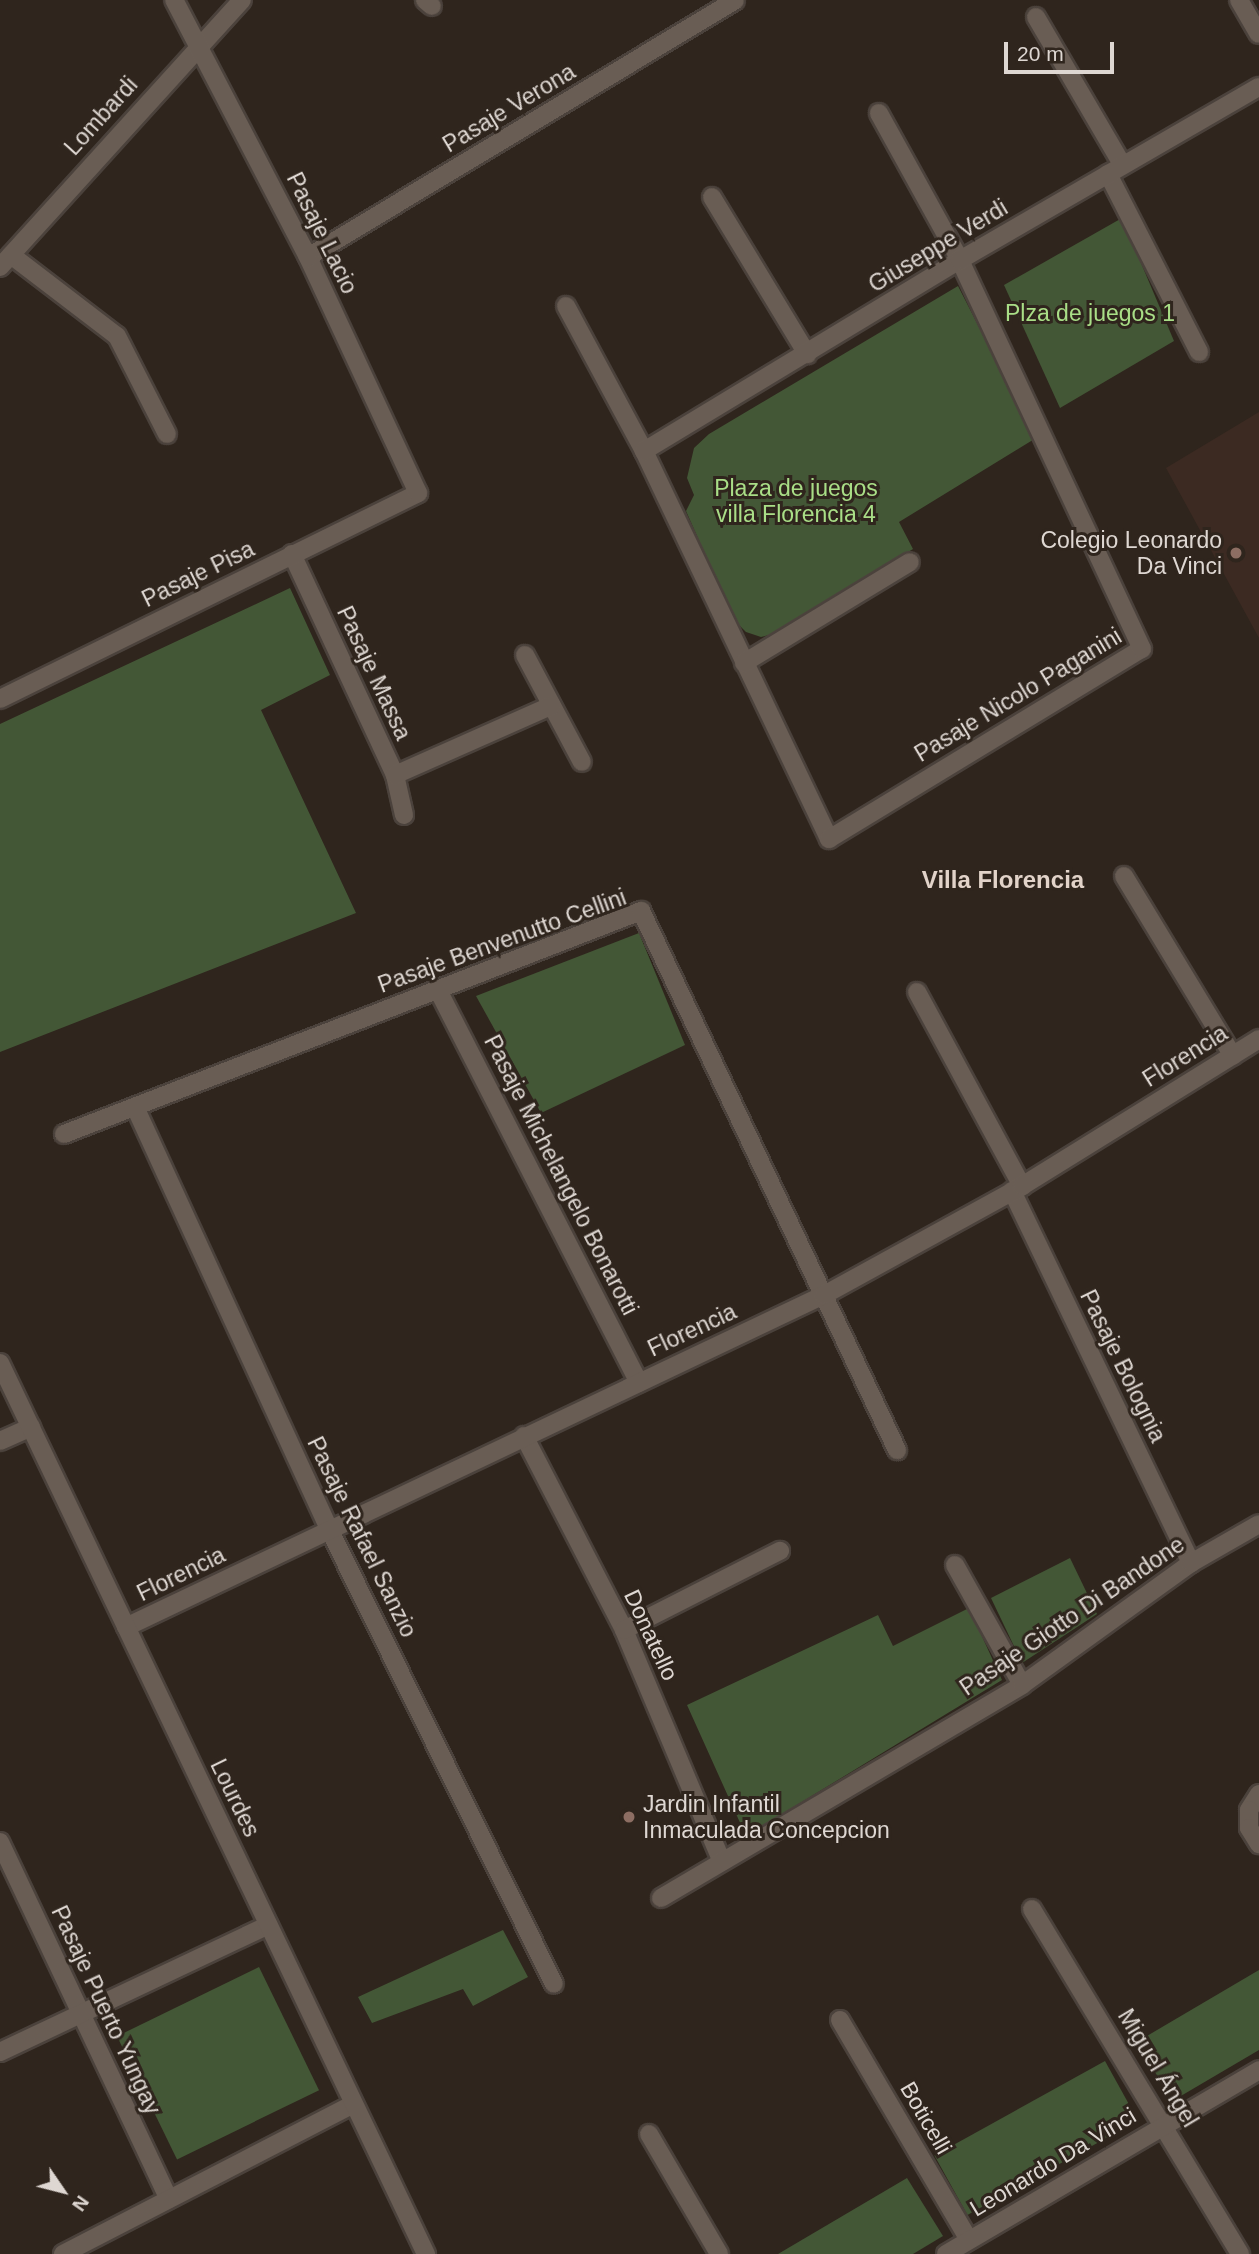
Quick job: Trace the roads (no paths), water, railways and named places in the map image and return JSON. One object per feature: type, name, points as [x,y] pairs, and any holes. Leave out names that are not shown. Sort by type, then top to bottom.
[{"type":"street","name":"Pasaje Lacio","points":[[174,0],[308,257],[418,493]]},
{"type":"street","name":"Lombardi","points":[[5,261],[199,44],[243,0]]},
{"type":"street","name":"Pasaje Verona","points":[[308,257],[735,0]]},
{"type":"street","points":[[1239,0],[1259,34]]},
{"type":"street","points":[[1036,17],[1115,169],[1199,352]]},
{"type":"street","name":"Giuseppe Verdi","points":[[644,451],[960,260],[1259,87]]},
{"type":"street","name":"Pasaje Nicolo Paganini","points":[[566,306],[644,451],[829,839],[1142,649],[960,260],[879,113]]},
{"type":"street","points":[[712,197],[807,354]]},
{"type":"street","points":[[5,261],[117,336],[167,434]]},
{"type":"street","name":"Pasaje Pisa","points":[[0,699],[418,493]]},
{"type":"street","name":"Pasaje Massa","points":[[292,554],[395,775],[404,815]]},
{"type":"street","points":[[744,663],[910,562]]},
{"type":"street","points":[[525,655],[582,762]]},
{"type":"street","points":[[395,775],[551,705]]},
{"type":"street","points":[[1124,876],[1233,1056]]},
{"type":"street","name":"Pasaje Benvenutto Cellini","points":[[64,1134],[641,911],[824,1295]]},
{"type":"street","name":"Pasaje Michelangelo Bonarotti","points":[[438,990],[639,1382]]},
{"type":"street","name":"Pasaje Bolognia","points":[[917,992],[1017,1188],[1191,1563]]},
{"type":"street","name":"Florencia","points":[[126,1628],[824,1295],[1017,1188],[1259,1040]]},
{"type":"street","name":"Pasaje Rafael Sanzio","points":[[135,1107],[330,1531],[554,1984]]},
{"type":"street","points":[[824,1295],[897,1450]]},
{"type":"street","name":"Lourdes","points":[[0,1363],[426,2254]]},
{"type":"street","points":[[0,1441],[31,1427]]},
{"type":"street","name":"Donatello","points":[[524,1436],[624,1630],[721,1860]]},
{"type":"street","name":"Pasaje Giotto Di Bandone","points":[[661,1898],[721,1860],[1022,1685],[1191,1563],[1259,1524]]},
{"type":"street","points":[[624,1630],[780,1551]]},
{"type":"street","points":[[955,1565],[1022,1685]]},
{"type":"street","points":[[1259,1794],[1249,1811],[1249,1828],[1259,1844]]},
{"type":"street","name":"Pasaje Puerto Yungay","points":[[0,1842],[6,1870],[81,2014],[169,2199]]},
{"type":"street","name":"Miguel Ángel","points":[[1032,1909],[1240,2254]]},
{"type":"street","points":[[0,2052],[269,1925]]},
{"type":"street","name":"Boticelli","points":[[840,2020],[969,2240]]},
{"type":"street","name":"Leonardo Da Vinci","points":[[946,2254],[1259,2070]]},
{"type":"street","points":[[63,2254],[354,2104]]},
{"type":"street","points":[[649,2134],[719,2254]]},
{"type":"place","name":"Colegio Leonardo Da Vinci","points":[[1236,553]]},
{"type":"place","name":"Jardin Infantil Inmaculada Concepcion","points":[[629,1817]]},
{"type":"district","name":"Villa Florencia","points":[[1003,880]]},
{"type":"park label","name":"Plza de juegos 1","points":[[1090,313]]},
{"type":"park label","name":"Plaza de juegos villa Florencia 4","points":[[796,501]]}]
